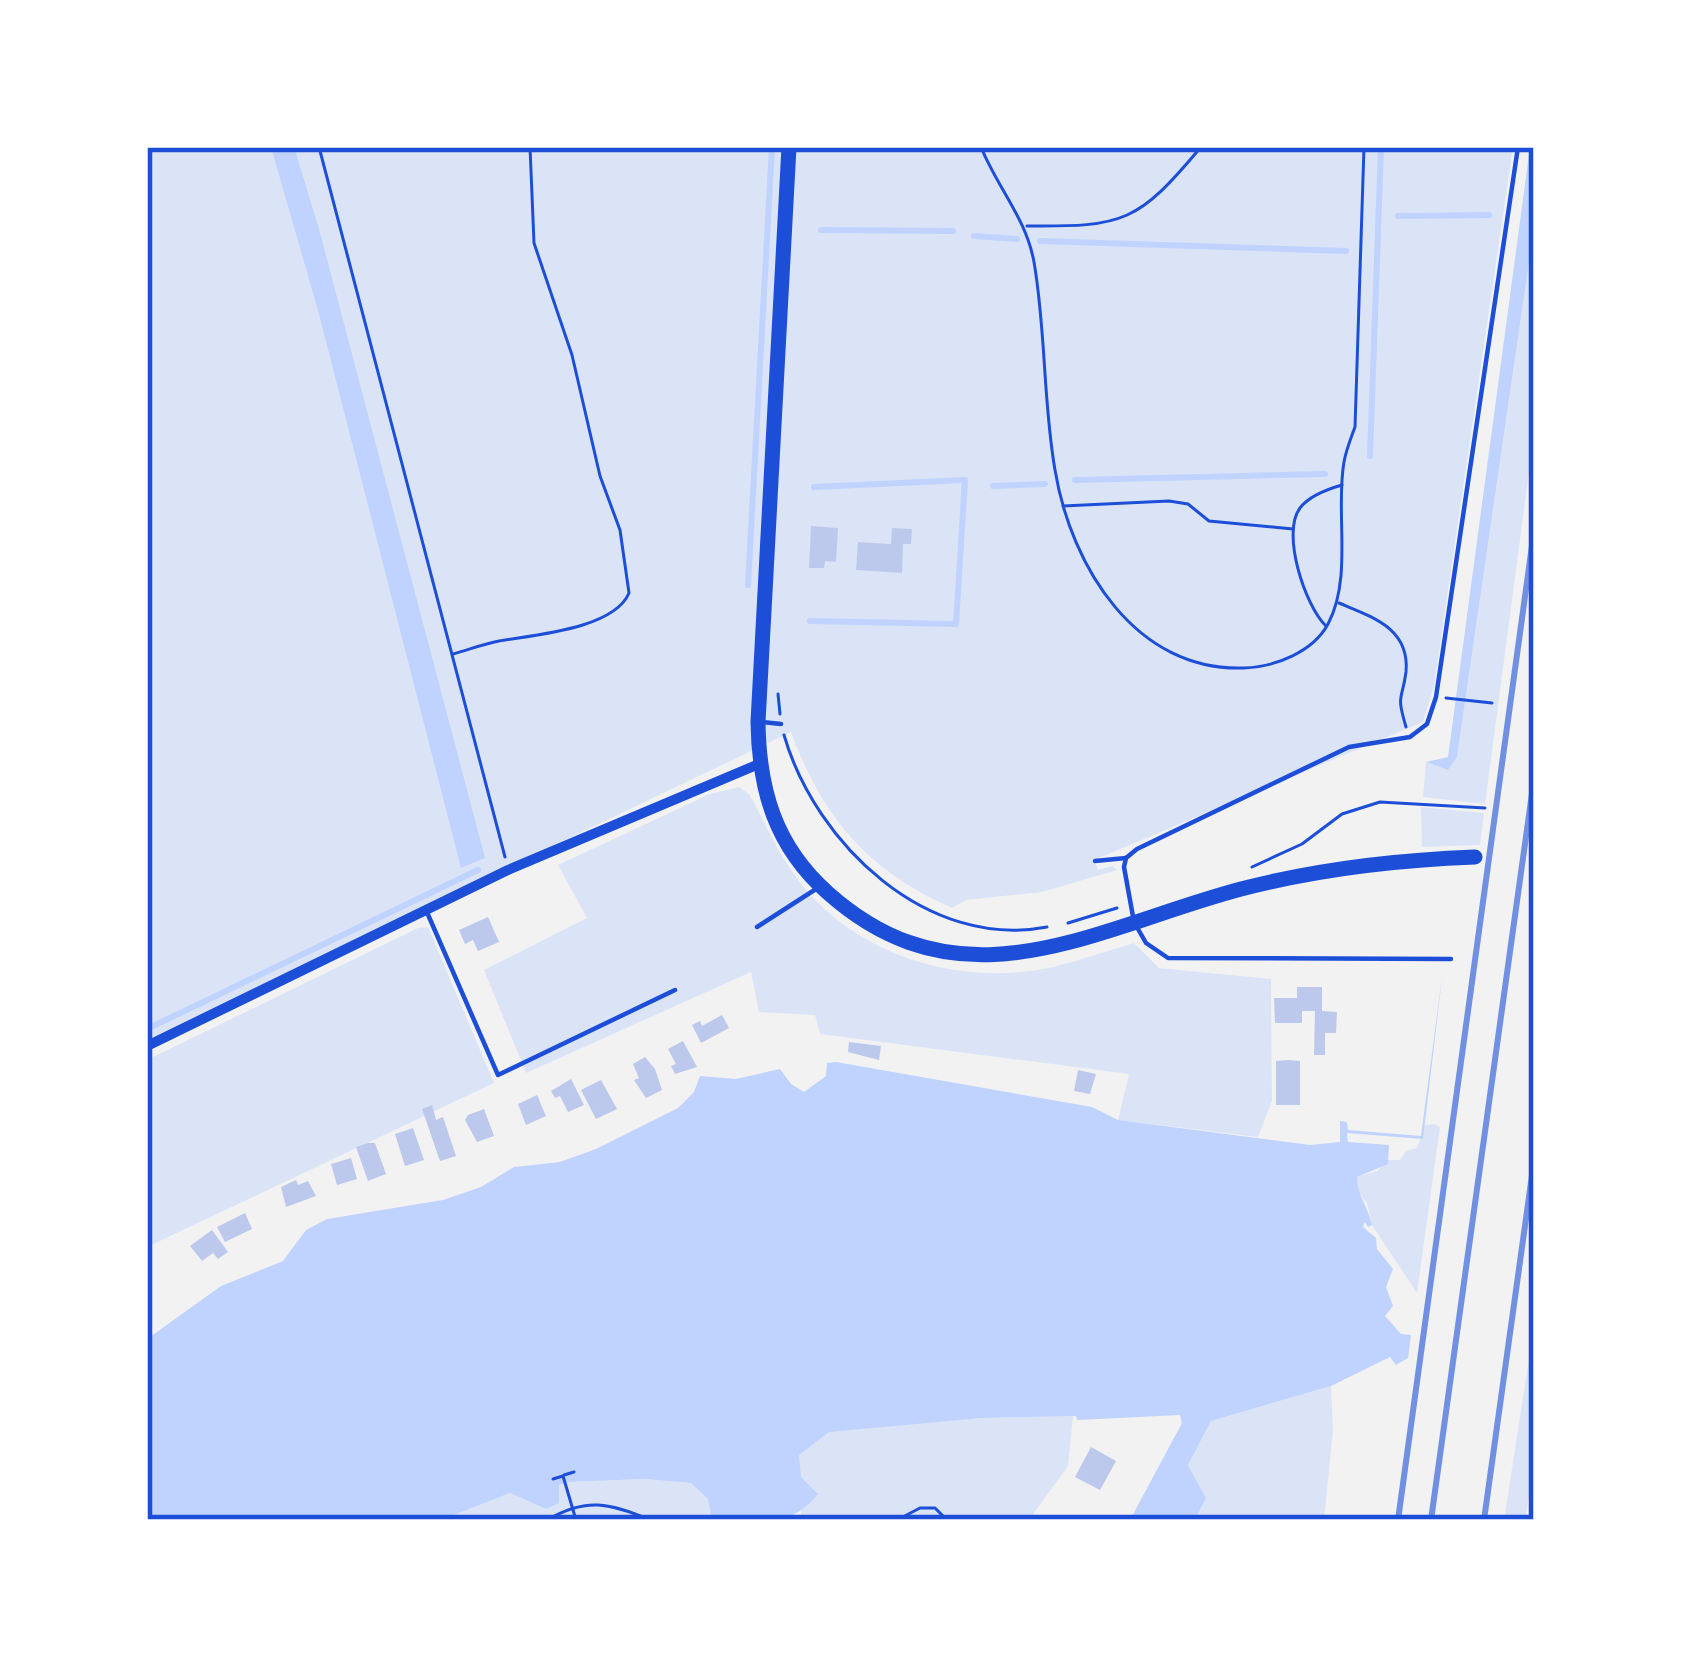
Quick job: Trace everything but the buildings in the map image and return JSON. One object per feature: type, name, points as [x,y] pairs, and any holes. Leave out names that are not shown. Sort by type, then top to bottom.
[{"type":"main road","points":[[789,147],[759,764],[778,828],[821,886],[847,910],[906,944],[958,955],[1010,955],[1317,872],[1475,857]]},
{"type":"street","points":[[147,1046],[508,870],[759,764]]},
{"type":"lane","points":[[1095,861],[1126,858],[1349,747],[1409,737],[1427,724],[1436,697],[1518,147]]},
{"type":"lane","points":[[758,722],[781,724]]},
{"type":"lane","points":[[1126,858],[1134,922],[1146,944],[1168,958],[1451,959]]},
{"type":"lane","points":[[757,927],[821,886]]},
{"type":"lane","points":[[425,910],[498,1075],[675,990]]},
{"type":"path","points":[[319,147],[508,870]]},
{"type":"path","points":[[452,655],[504,640],[540,637],[601,616],[617,609],[629,593],[622,542],[572,355],[534,243],[530,147]]},
{"type":"path","points":[[981,147],[1025,226],[1034,262],[1054,469],[1063,506],[1092,571],[1126,624],[1162,651],[1211,670],[1253,668],[1311,646],[1327,627],[1337,602],[1343,463],[1355,427],[1364,147]]},
{"type":"path","points":[[1025,226],[1125,219],[1161,195],[1201,147]]},
{"type":"path","points":[[1327,627],[1308,600],[1296,562],[1293,529],[1296,512],[1308,500],[1344,485]]},
{"type":"path","points":[[1063,506],[1169,501],[1188,504],[1209,521],[1293,529]]},
{"type":"path","points":[[1337,602],[1379,620],[1396,632],[1404,646],[1407,665],[1397,697],[1409,737]]},
{"type":"path","points":[[1452,699],[1492,703]]},
{"type":"path","points":[[781,724],[789,753],[842,844],[867,870],[927,908],[973,928],[1017,933],[1131,904]]},
{"type":"path","points":[[1254,867],[1302,844],[1342,814],[1380,802],[1485,808]]},
{"type":"path","points":[[554,1479],[574,1472]]},
{"type":"path","points":[[562,1476],[576,1520]]},
{"type":"path","points":[[547,1520],[572,1505],[611,1508],[651,1520]]},
{"type":"path","points":[[897,1520],[920,1508],[934,1508],[947,1520]]},
{"type":"shaded area","points":[[147,147],[1513,147],[1434,686],[1423,722],[1094,860],[1098,870],[1113,866],[1117,870],[1042,892],[966,900],[952,908],[896,877],[852,838],[817,790],[791,732],[147,1040]]},
{"type":"shaded area","points":[[1534,228],[1534,434],[1485,804],[1423,797],[1426,762],[1448,770],[1457,757]]},
{"type":"shaded area","points":[[739,787],[749,794],[788,866],[819,903],[846,926],[910,959],[981,973],[1017,972],[1053,967],[1134,943],[1159,968],[1271,979],[1272,1101],[1258,1137],[1118,1120],[1129,1074],[820,1034],[815,1015],[759,1012],[751,972],[526,1073],[484,970],[587,918],[558,865],[710,794]]},
{"type":"shaded area","points":[[1421,807],[1484,813],[1480,845],[1422,847]]},
{"type":"shaded area","points":[[428,927],[494,1083],[147,1247],[147,1060]]},
{"type":"shaded area","points":[[1425,1125],[1440,1127],[1417,1293],[1372,1225],[1367,1203],[1356,1189],[1357,1177],[1377,1171],[1388,1160],[1400,1160],[1406,1151],[1417,1148]]},
{"type":"shaded area","points":[[1534,1302],[1534,1468],[1525,1520],[1504,1520],[1533,1333]]},
{"type":"shaded area","points":[[1331,1386],[1333,1430],[1324,1520],[1195,1520],[1206,1498],[1188,1465],[1211,1421]]},
{"type":"shaded area","points":[[1073,1416],[1068,1466],[1029,1520],[778,1520],[801,1515],[799,1454],[829,1431]]},
{"type":"shaded area","points":[[644,1479],[691,1483],[709,1499],[712,1520],[441,1520],[510,1493],[546,1509],[559,1485]]},
{"type":"water","points":[[271,147],[294,147],[319,229],[485,858],[461,868],[319,314]]},
{"type":"water","points":[[1530,147],[1534,147],[1534,228],[1457,757],[1448,770],[1426,762],[1448,757]]},
{"type":"water","points":[[1443,970],[1423,1139],[1347,1133],[1348,1142],[1389,1145],[1388,1164],[1357,1177],[1357,1183],[1372,1225],[1365,1222],[1363,1227],[1376,1238],[1377,1249],[1393,1269],[1386,1287],[1393,1306],[1385,1316],[1401,1334],[1411,1335],[1408,1358],[1396,1365],[1390,1357],[1331,1386],[1211,1421],[1188,1465],[1206,1498],[1195,1520],[1130,1520],[1182,1423],[1180,1415],[982,1418],[829,1432],[799,1455],[801,1477],[818,1494],[795,1514],[770,1521],[712,1520],[708,1499],[691,1483],[644,1479],[559,1485],[559,1503],[546,1509],[510,1493],[441,1520],[147,1520],[147,1339],[221,1286],[283,1261],[306,1230],[327,1219],[443,1200],[481,1187],[514,1167],[560,1162],[596,1149],[678,1108],[694,1092],[700,1076],[736,1079],[780,1069],[804,1092],[826,1076],[827,1063],[836,1062],[1092,1107],[1118,1120],[1310,1145],[1340,1142],[1340,1121],[1347,1122],[1348,1130],[1421,1136]]},
{"type":"waterway","points":[[748,585],[772,147]]},
{"type":"waterway","points":[[1370,456],[1381,147]]},
{"type":"waterway","points":[[1398,216],[1489,215]]},
{"type":"waterway","points":[[821,230],[953,231]]},
{"type":"waterway","points":[[974,236],[1017,239]]},
{"type":"waterway","points":[[1040,241],[1346,251]]},
{"type":"waterway","points":[[1075,480],[1325,474]]},
{"type":"waterway","points":[[810,621],[956,624],[965,480],[814,487]]},
{"type":"waterway","points":[[993,486],[1045,484]]},
{"type":"waterway","points":[[147,1029],[478,870]]},
{"type":"railway","points":[[1398,1520],[1534,531]]},
{"type":"railway","points":[[1431,1520],[1534,779]]},
{"type":"railway","points":[[1484,1520],[1534,1161]]},
{"type":"railway","points":[[1533,1520],[1534,1515]]}]
